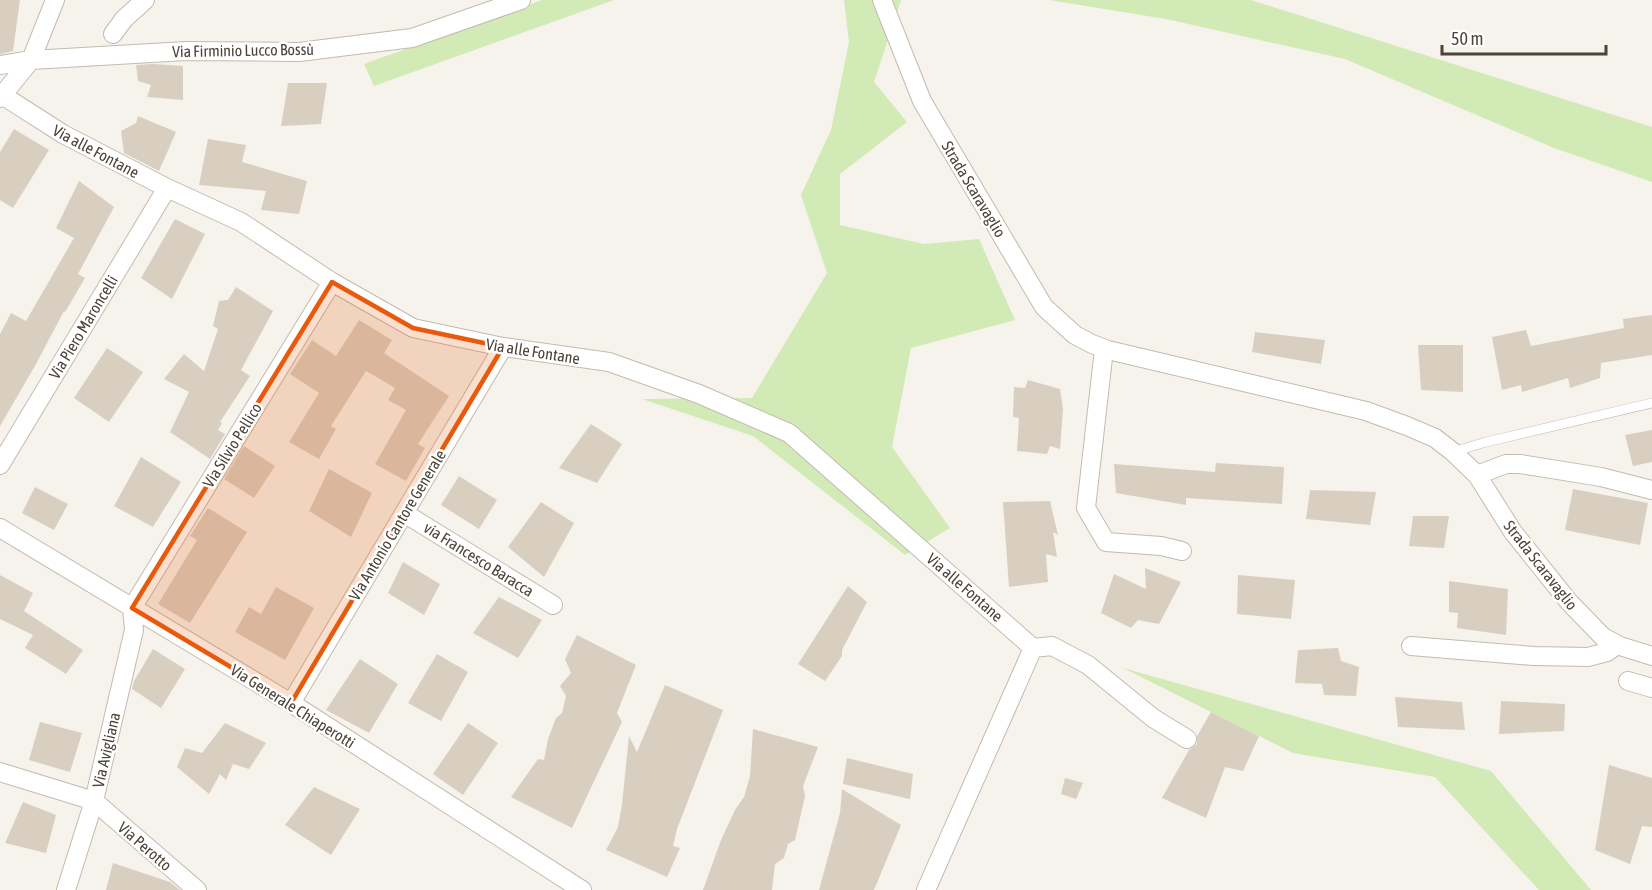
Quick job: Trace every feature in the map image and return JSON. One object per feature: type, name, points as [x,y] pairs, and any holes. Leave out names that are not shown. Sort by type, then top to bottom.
[{"type":"street","points":[[1,97],[31,60],[55,0]]},
{"type":"street","points":[[113,34],[124,19],[145,0]]},
{"type":"street","name":"Via Firminio Lucco Bossù","points":[[0,65],[31,60],[186,51],[310,50],[412,38],[521,0]]},
{"type":"street","name":"Strada Scaravaglio","points":[[882,0],[922,101],[1044,307],[1075,335],[1104,349],[1366,411],[1435,438],[1477,475],[1513,532],[1569,602],[1603,637],[1617,645],[1652,656]]},
{"type":"street","name":"Via alle Fontane","points":[[1,97],[63,134],[167,188],[241,222],[332,282],[413,328],[503,347],[609,362],[699,394],[789,432],[1033,648]]},
{"type":"street","name":"Via Piero Maroncelli","points":[[0,465],[167,188]]},
{"type":"street","name":"Via Silvio Pellico","points":[[132,608],[332,282]]},
{"type":"street","name":"Via Antonio Cantore Generale","points":[[291,703],[503,347]]},
{"type":"street","points":[[1104,349],[1086,508],[1106,542],[1161,546],[1182,551]]},
{"type":"street","points":[[1477,475],[1506,464],[1520,464],[1601,477],[1652,490]]},
{"type":"street","name":"via Francesco Baracca","points":[[404,513],[553,605]]},
{"type":"street","name":"Via Generale Chiaperotti","points":[[0,528],[291,703],[582,890]]},
{"type":"street","name":"Via Avigliana","points":[[66,890],[94,801],[134,630],[132,608]]},
{"type":"street","points":[[1411,646],[1534,656],[1588,657],[1607,652],[1617,645]]},
{"type":"street","points":[[926,890],[1033,648],[1052,646],[1088,665],[1153,718],[1187,739]]},
{"type":"street","points":[[1628,681],[1652,688]]},
{"type":"street","points":[[0,772],[94,801]]},
{"type":"street","name":"Via Perotto","points":[[94,801],[197,890]]},
{"type":"lane","points":[[1453,452],[1486,442],[1652,404]]},
{"type":"highlighted area","points":[[332,282],[413,328],[503,347],[291,703],[132,608]]},
{"type":"green space","points":[[542,0],[614,0],[374,86],[364,64]]},
{"type":"green space","points":[[844,0],[901,0],[874,82],[907,122],[840,174],[840,225],[924,244],[979,239],[1015,320],[911,348],[892,447],[950,528],[905,555],[753,436],[642,399],[752,398],[827,273],[801,195],[831,130],[849,42]]},
{"type":"green space","points":[[1049,0],[1251,0],[1652,127],[1652,182],[1554,148],[1345,59],[1166,19]]},
{"type":"green space","points":[[1123,668],[1491,771],[1591,890],[1539,890],[1435,777],[1293,753]]},
{"type":"building","points":[[0,0],[20,0],[13,51],[0,54]]},
{"type":"building","points":[[136,65],[183,66],[183,100],[147,97],[151,85],[138,81]]},
{"type":"building","points":[[288,83],[327,83],[321,124],[281,126]]},
{"type":"building","points":[[138,116],[176,132],[159,171],[124,153],[121,131],[136,123]]},
{"type":"building","points":[[14,129],[49,150],[13,208],[0,200],[0,152]]},
{"type":"building","points":[[208,139],[246,145],[242,162],[307,181],[299,214],[261,210],[266,191],[199,185]]},
{"type":"building","points":[[79,181],[114,207],[78,274],[85,278],[0,426],[0,334],[11,313],[26,321],[74,238],[56,228]]},
{"type":"building","points":[[175,219],[205,234],[172,299],[141,278]]},
{"type":"building","points":[[236,287],[273,311],[241,370],[250,376],[220,422],[222,423],[218,430],[225,434],[210,459],[170,432],[189,392],[164,379],[184,354],[204,371],[218,329],[213,326],[219,301],[228,300]]},
{"type":"building","points":[[1652,315],[1652,355],[1601,363],[1600,378],[1570,388],[1568,378],[1522,392],[1521,385],[1502,390],[1492,337],[1526,330],[1531,346],[1624,328],[1623,319]]},
{"type":"building","points":[[359,320],[392,340],[384,353],[449,396],[418,444],[425,448],[406,481],[375,464],[406,410],[388,400],[395,388],[366,371],[331,426],[336,429],[319,459],[289,442],[319,393],[290,374],[312,340],[336,356]]},
{"type":"building","points":[[1255,332],[1325,340],[1321,364],[1252,352]]},
{"type":"building","points":[[1418,345],[1463,345],[1463,392],[1421,390]]},
{"type":"building","points":[[107,348],[143,372],[109,422],[74,398]]},
{"type":"building","points":[[1028,380],[1060,389],[1063,409],[1060,449],[1050,446],[1047,454],[1017,451],[1019,418],[1013,417],[1014,387],[1025,388]]},
{"type":"building","points":[[591,424],[622,444],[597,483],[559,468]]},
{"type":"building","points":[[1652,430],[1652,462],[1633,466],[1625,435]]},
{"type":"building","points":[[244,446],[275,466],[254,498],[224,479]]},
{"type":"building","points":[[141,457],[181,482],[153,527],[114,506]]},
{"type":"building","points":[[1216,463],[1284,467],[1282,504],[1186,498],[1186,505],[1116,493],[1114,464],[1215,472]]},
{"type":"building","points":[[329,469],[372,493],[351,537],[309,511]]},
{"type":"building","points":[[459,476],[497,500],[479,529],[441,505]]},
{"type":"building","points":[[35,487],[68,504],[54,530],[22,513]]},
{"type":"building","points":[[1573,489],[1648,503],[1640,545],[1565,530]]},
{"type":"building","points":[[1310,490],[1376,492],[1370,525],[1306,519]]},
{"type":"building","points":[[1050,501],[1058,535],[1053,532],[1057,557],[1046,554],[1048,582],[1009,587],[1003,502]]},
{"type":"building","points":[[541,502],[574,523],[544,577],[508,547]]},
{"type":"building","points":[[208,508],[247,532],[190,623],[158,604],[197,540],[190,536]]},
{"type":"building","points":[[1413,516],[1449,516],[1444,548],[1409,546]]},
{"type":"building","points":[[403,562],[440,584],[424,615],[388,593]]},
{"type":"building","points":[[1145,568],[1181,582],[1159,624],[1138,620],[1131,628],[1101,613],[1114,574],[1146,589]]},
{"type":"building","points":[[0,575],[33,593],[24,611],[83,650],[66,674],[25,648],[33,635],[0,619]]},
{"type":"building","points":[[1238,575],[1295,580],[1291,619],[1237,614]]},
{"type":"building","points":[[1449,581],[1508,589],[1506,635],[1457,628],[1458,613],[1449,612]]},
{"type":"building","points":[[848,586],[867,602],[842,650],[842,656],[825,681],[798,664]]},
{"type":"building","points":[[276,587],[314,608],[285,660],[235,632],[249,607],[261,614]]},
{"type":"building","points":[[499,597],[542,620],[518,658],[473,633]]},
{"type":"building","points":[[577,635],[636,665],[617,713],[622,722],[572,828],[511,797],[538,759],[544,760],[548,739],[556,718],[562,713],[566,696],[560,686],[571,673],[565,659]]},
{"type":"building","points":[[1338,648],[1341,661],[1359,667],[1356,696],[1324,695],[1322,684],[1295,683],[1298,650]]},
{"type":"building","points":[[153,649],[185,669],[161,708],[132,689],[134,681]]},
{"type":"building","points":[[437,654],[468,672],[441,721],[408,703]]},
{"type":"building","points":[[360,659],[398,684],[369,733],[326,710]]},
{"type":"building","points":[[665,685],[723,710],[677,829],[673,846],[680,848],[667,877],[606,850],[618,827],[629,736],[637,752]]},
{"type":"building","points":[[1395,697],[1462,702],[1465,730],[1398,727]]},
{"type":"building","points":[[1501,701],[1565,704],[1564,731],[1499,734]]},
{"type":"building","points":[[1211,712],[1259,736],[1243,771],[1225,767],[1206,818],[1162,798],[1189,750],[1197,744],[1197,736]]},
{"type":"building","points":[[40,722],[82,733],[70,772],[29,760]]},
{"type":"building","points":[[225,723],[266,743],[249,769],[233,764],[226,780],[220,774],[209,794],[177,767],[185,748],[202,753]]},
{"type":"building","points":[[468,723],[498,743],[463,795],[433,774]]},
{"type":"building","points":[[753,729],[818,747],[803,786],[805,796],[795,840],[788,844],[784,858],[775,864],[772,890],[703,890],[721,840],[735,810],[744,797],[750,776]]},
{"type":"building","points":[[847,758],[913,774],[910,799],[843,784]]},
{"type":"building","points":[[1609,765],[1652,778],[1652,827],[1642,826],[1630,864],[1595,850]]},
{"type":"building","points":[[1065,778],[1083,783],[1076,799],[1061,794]]},
{"type":"building","points":[[314,787],[360,809],[331,855],[285,825]]},
{"type":"building","points":[[842,789],[901,825],[874,890],[819,890],[840,813]]},
{"type":"building","points":[[23,802],[56,815],[46,853],[5,843]]},
{"type":"building","points":[[113,863],[170,882],[180,890],[106,890]]}]
